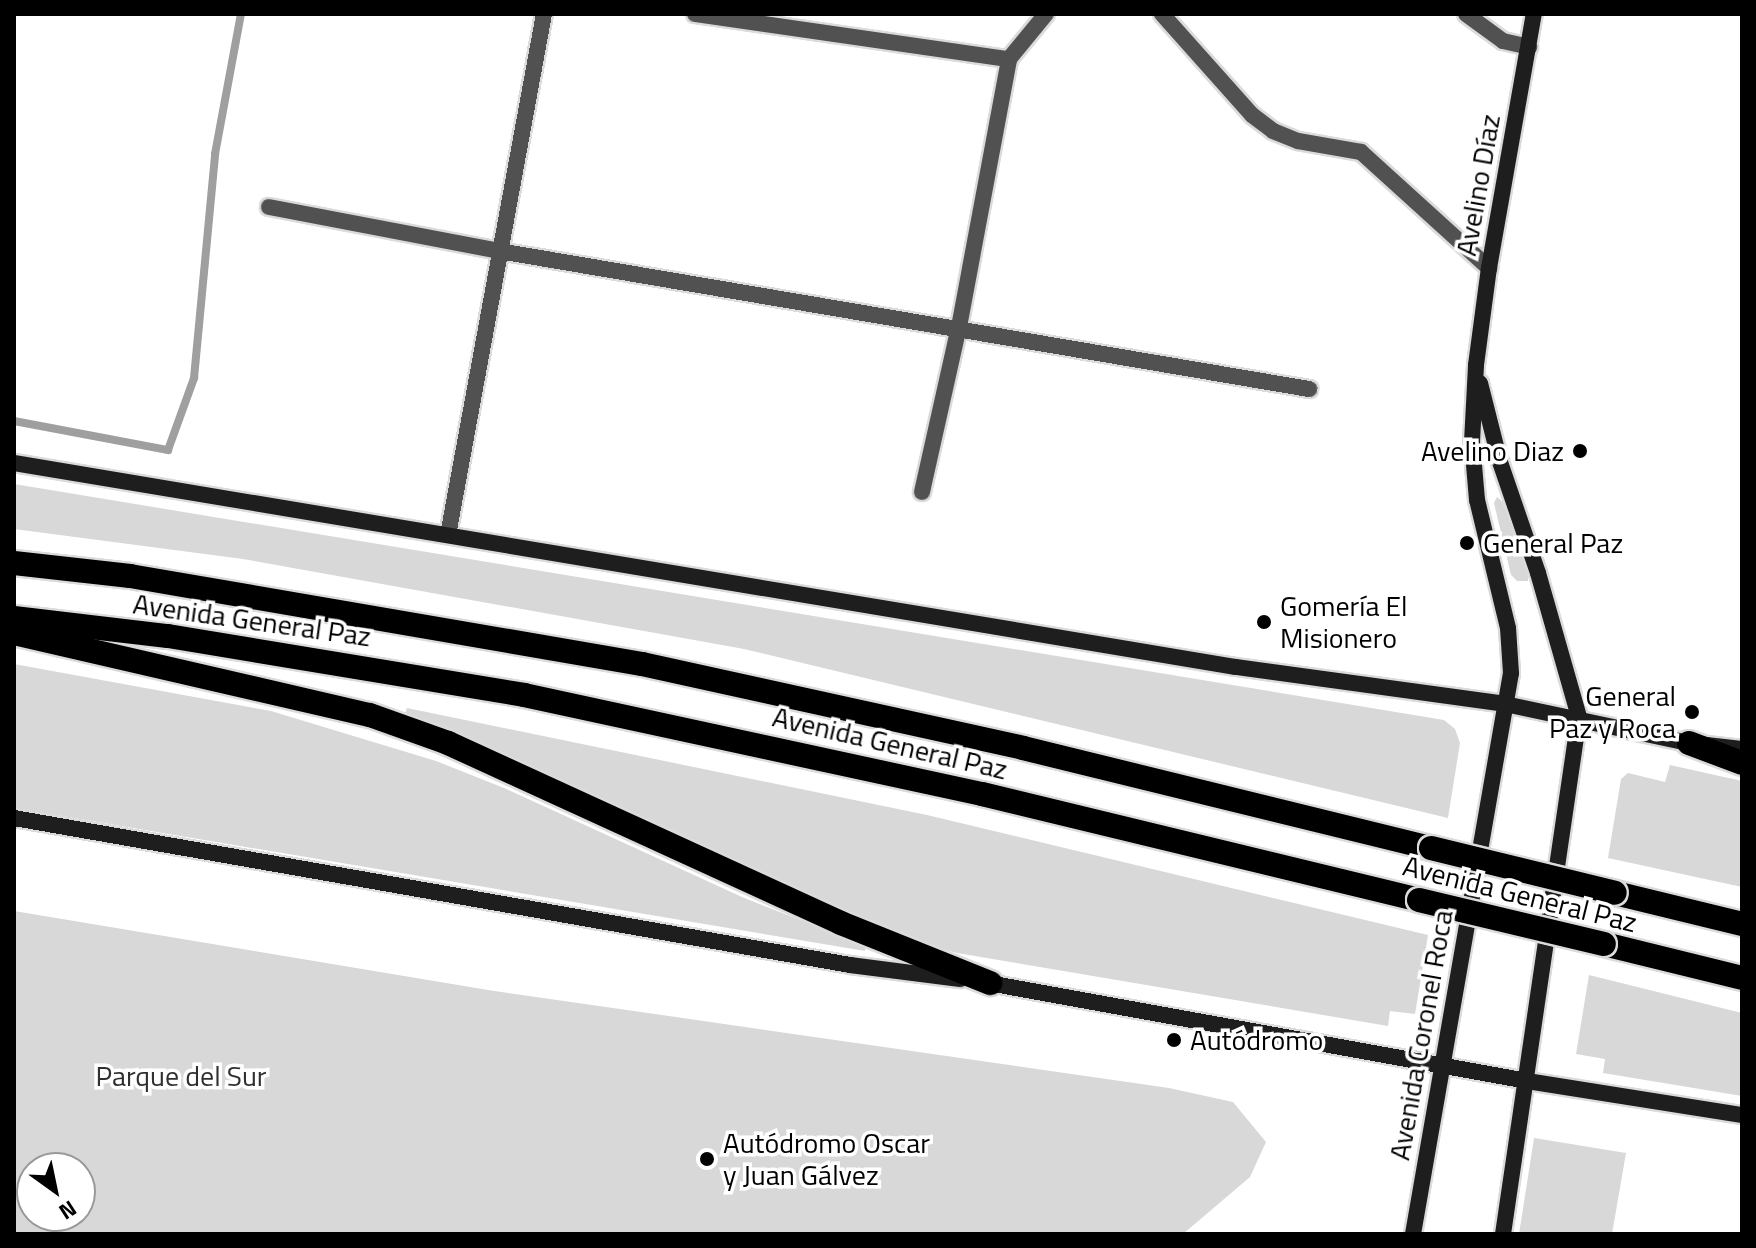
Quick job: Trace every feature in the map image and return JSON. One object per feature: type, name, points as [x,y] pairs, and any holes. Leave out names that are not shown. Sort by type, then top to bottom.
[{"type":"highway","name":"Avenida General Paz","points":[[14,563],[130,576],[642,664],[1023,748],[1742,924]]},
{"type":"highway","name":"Avenida General Paz","points":[[14,618],[183,638],[524,695],[982,794],[1742,978]]},
{"type":"highway","points":[[14,633],[370,715],[448,743],[841,923],[990,983]]},
{"type":"highway","points":[[1689,743],[1742,763]]},
{"type":"street","points":[[448,535],[544,14]]},
{"type":"street","points":[[695,14],[1009,59]]},
{"type":"street","points":[[922,492],[959,327],[1009,59],[1046,14]]},
{"type":"street","points":[[1162,14],[1252,115],[1273,131],[1298,141],[1361,152],[1489,268]]},
{"type":"street","points":[[1466,14],[1503,41],[1529,47]]},
{"type":"street","name":"Avelino Díaz","points":[[1505,704],[1511,647],[1474,473],[1476,365],[1489,268],[1534,14]]},
{"type":"street","points":[[269,207],[499,251],[1309,389]]},
{"type":"street","name":"Avelino Díaz","points":[[1476,365],[1500,462],[1538,573],[1579,717]]},
{"type":"street","points":[[14,463],[1236,667],[1505,704],[1579,717],[1689,743],[1742,749]]},
{"type":"street","name":"Avenida Coronel Roca","points":[[1413,1234],[1505,704]]},
{"type":"street","points":[[1503,1234],[1579,717]]},
{"type":"street","points":[[14,818],[850,965],[990,983],[1527,1081],[1742,1115]]},
{"type":"green space","points":[[14,484],[1444,720],[1455,729],[1460,743],[1448,818],[744,649],[243,559],[14,529]]},
{"type":"green space","points":[[1497,497],[1502,501],[1528,562],[1528,581],[1517,581],[1511,575],[1494,503]]},
{"type":"green space","points":[[14,664],[271,711],[436,761],[504,788],[742,897],[866,946],[865,951],[14,808]]},
{"type":"green space","points":[[407,708],[927,815],[1428,935],[1415,1014],[1390,1011],[1388,1026],[957,953],[921,943],[845,918],[403,719]]},
{"type":"green space","points":[[1670,765],[1742,781],[1742,887],[1608,858],[1621,779],[1628,773],[1665,782]]},
{"type":"green space","name":"Parque del Sur","points":[[14,911],[488,990],[1169,1088],[1233,1102],[1266,1142],[1250,1177],[1183,1234],[14,1234]]},
{"type":"green space","points":[[1589,975],[1742,1013],[1742,1096],[1603,1073],[1605,1059],[1576,1054]]},
{"type":"green space","points":[[1534,1138],[1626,1153],[1612,1234],[1519,1234]]},
{"type":"waterway","points":[[14,421],[168,450],[194,378],[215,154],[241,14]]},
{"type":"place","name":"Avelino Diaz","points":[[1580,451]]},
{"type":"place","name":"General Paz","points":[[1467,543]]},
{"type":"place","name":"Gomería El Misionero","points":[[1264,622]]},
{"type":"place","name":"General Paz y Roca","points":[[1692,712]]},
{"type":"place","name":"Autódromo","points":[[1174,1040]]},
{"type":"place","name":"Autódromo Oscar y Juan Gálvez","points":[[707,1159]]}]
